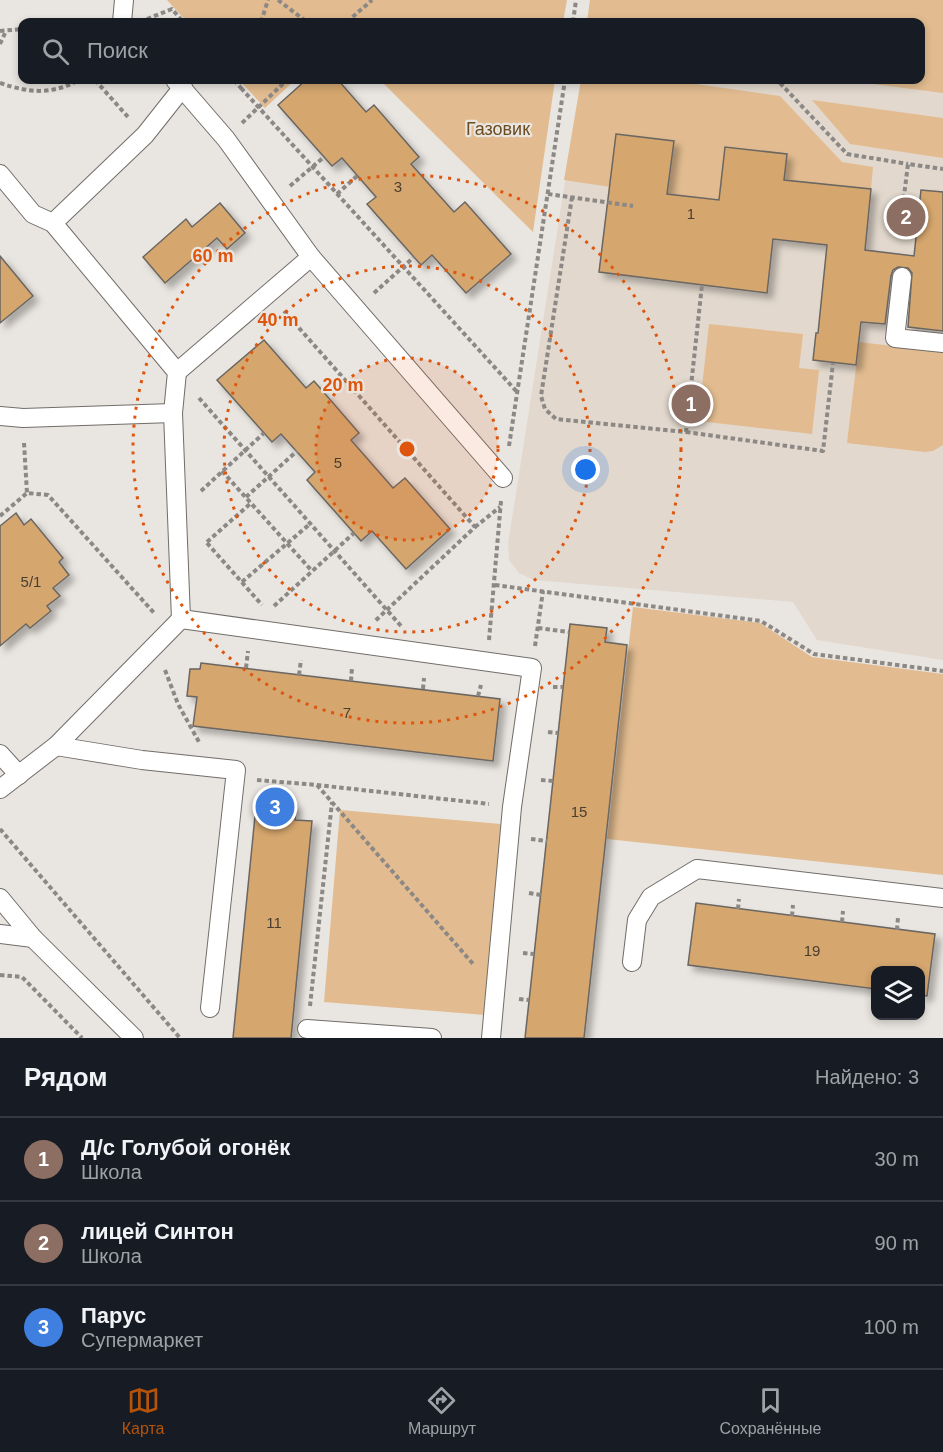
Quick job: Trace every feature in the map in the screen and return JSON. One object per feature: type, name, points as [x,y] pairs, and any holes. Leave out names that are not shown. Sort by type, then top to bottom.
[{"type":"lane","points":[[122,18],[124,0]]},
{"type":"lane","points":[[53,223],[144,135],[178,84]]},
{"type":"lane","points":[[180,84],[226,139],[311,257],[503,478]]},
{"type":"lane","points":[[0,174],[33,214],[53,223],[177,372]]},
{"type":"lane","points":[[0,789],[56,746],[175,624],[179,557],[173,413],[177,372],[311,257]]},
{"type":"lane","points":[[902,277],[895,338],[943,343]]},
{"type":"lane","points":[[0,416],[23,418],[173,413]]},
{"type":"lane","points":[[175,624],[355,643],[532,668],[512,807],[491,1038]]},
{"type":"lane","points":[[56,746],[142,760],[236,770],[210,1008]]},
{"type":"lane","points":[[0,754],[19,775]]},
{"type":"lane","points":[[632,962],[637,920],[651,897],[697,869],[943,898]]},
{"type":"lane","points":[[0,898],[33,938],[134,1038]]},
{"type":"lane","points":[[0,934],[33,938]]},
{"type":"lane","points":[[308,1029],[432,1038]]},
{"type":"path","points":[[262,18],[268,0]]},
{"type":"path","points":[[278,0],[302,18]]},
{"type":"path","points":[[352,18],[372,0]]},
{"type":"path","points":[[574,18],[576,0]]},
{"type":"path","points":[[147,18],[171,9],[179,18]]},
{"type":"path","points":[[0,44],[3,31],[18,29]]},
{"type":"path","points":[[0,83],[34,92],[63,88],[71,84]]},
{"type":"path","points":[[98,84],[144,135]]},
{"type":"path","points":[[238,84],[518,393]]},
{"type":"path","points":[[226,139],[283,84]]},
{"type":"path","points":[[478,696],[487,662],[503,478],[564,84]]},
{"type":"path","points":[[781,84],[847,154],[943,169]]},
{"type":"path","points":[[272,203],[324,157]]},
{"type":"path","points":[[899,236],[908,164]]},
{"type":"path","points":[[337,194],[357,176]]},
{"type":"path","points":[[548,194],[633,206]]},
{"type":"path","points":[[572,197],[541,396],[545,409],[556,418],[686,432],[824,451],[832,363]]},
{"type":"path","points":[[356,309],[414,257]]},
{"type":"path","points":[[686,432],[702,285]]},
{"type":"path","points":[[268,293],[475,527]]},
{"type":"path","points":[[177,372],[425,652],[423,689]]},
{"type":"path","points":[[23,418],[27,493]]},
{"type":"path","points":[[177,514],[264,433]]},
{"type":"path","points":[[246,497],[297,451]]},
{"type":"path","points":[[222,471],[312,571]]},
{"type":"path","points":[[0,516],[27,493],[48,495],[175,624]]},
{"type":"path","points":[[179,557],[207,543],[251,503]]},
{"type":"path","points":[[355,643],[386,609],[475,527],[501,507]]},
{"type":"path","points":[[242,582],[311,523]]},
{"type":"path","points":[[207,543],[268,612],[354,533]]},
{"type":"path","points":[[495,585],[761,621],[814,654],[943,670]]},
{"type":"path","points":[[532,668],[543,591]]},
{"type":"path","points":[[538,628],[569,632]]},
{"type":"path","points":[[155,645],[178,704],[213,767]]},
{"type":"path","points":[[236,778],[512,807]]},
{"type":"path","points":[[317,785],[495,989]]},
{"type":"path","points":[[308,1029],[332,801]]},
{"type":"path","points":[[0,829],[180,1038]]},
{"type":"path","points":[[0,975],[22,977],[82,1038]]},
{"type":"shaded area","points":[[590,0],[943,0],[943,660],[817,640],[793,602],[534,580],[519,573],[509,560],[508,544],[580,84],[925,84],[925,18],[588,18]]},
{"type":"green space","points":[[167,0],[567,0],[564,18],[183,18]]},
{"type":"green space","points":[[590,0],[943,0],[943,93],[873,84],[925,84],[925,18],[588,18]]},
{"type":"green space","points":[[243,84],[291,84],[265,108]]},
{"type":"green space","name":"Газовик","points":[[384,84],[554,84],[533,232]]},
{"type":"green space","points":[[580,84],[696,84],[780,96],[842,162],[873,167],[871,189],[820,184],[815,225],[725,147],[719,200],[667,194],[674,141],[610,187],[564,180]]},
{"type":"green space","points":[[812,100],[943,118],[943,158],[850,144]]},
{"type":"green space","points":[[709,324],[803,334],[799,368],[819,370],[812,434],[707,422],[700,405]]},
{"type":"green space","points":[[859,342],[943,352],[943,445],[933,451],[925,452],[847,443]]},
{"type":"green space","points":[[633,607],[760,623],[812,657],[943,674],[943,875],[607,839]]},
{"type":"green space","points":[[340,810],[501,824],[485,1015],[324,1002]]},
{"type":"building","points":[[302,84],[342,84],[366,112],[374,105],[419,157],[411,164],[454,212],[465,202],[511,254],[466,293],[432,255],[421,265],[367,204],[376,197],[342,158],[332,166],[278,105]]},
{"type":"building","points":[[616,134],[674,141],[667,194],[719,200],[725,147],[787,154],[784,180],[871,189],[865,250],[914,256],[921,190],[943,192],[943,331],[908,327],[912,273],[908,268],[898,267],[893,270],[891,276],[885,324],[861,322],[856,365],[813,360],[827,245],[773,239],[767,293],[599,272]]},
{"type":"building","points":[[220,203],[245,233],[227,249],[217,238],[165,283],[143,257],[186,219],[192,227]]},
{"type":"building","points":[[0,256],[33,296],[0,323]]},
{"type":"building","points":[[264,340],[306,388],[314,381],[359,433],[351,440],[393,488],[405,478],[450,529],[406,569],[372,531],[361,541],[307,480],[315,472],[281,434],[272,442],[217,380]]},
{"type":"building","points":[[16,513],[24,525],[31,519],[63,558],[59,562],[69,575],[53,588],[60,596],[47,606],[51,611],[30,628],[26,624],[0,646],[0,526]]},
{"type":"building","points":[[570,624],[607,628],[605,642],[627,645],[584,1038],[525,1038]]},
{"type":"building","points":[[201,663],[500,699],[493,761],[193,726],[197,697],[187,696],[190,669],[200,669]]},
{"type":"building","points":[[264,801],[296,804],[295,820],[312,821],[291,1038],[233,1038],[255,816],[262,816]]},
{"type":"building","points":[[696,903],[935,934],[927,996],[925,996],[925,966],[871,966],[871,988],[688,965]]},
{"type":"place","name":"лицей Синтон","points":[[906,217]]},
{"type":"place","name":"Д/с Голубой огонёк","points":[[691,404]]},
{"type":"place","name":"Парус","points":[[275,807]]}]
